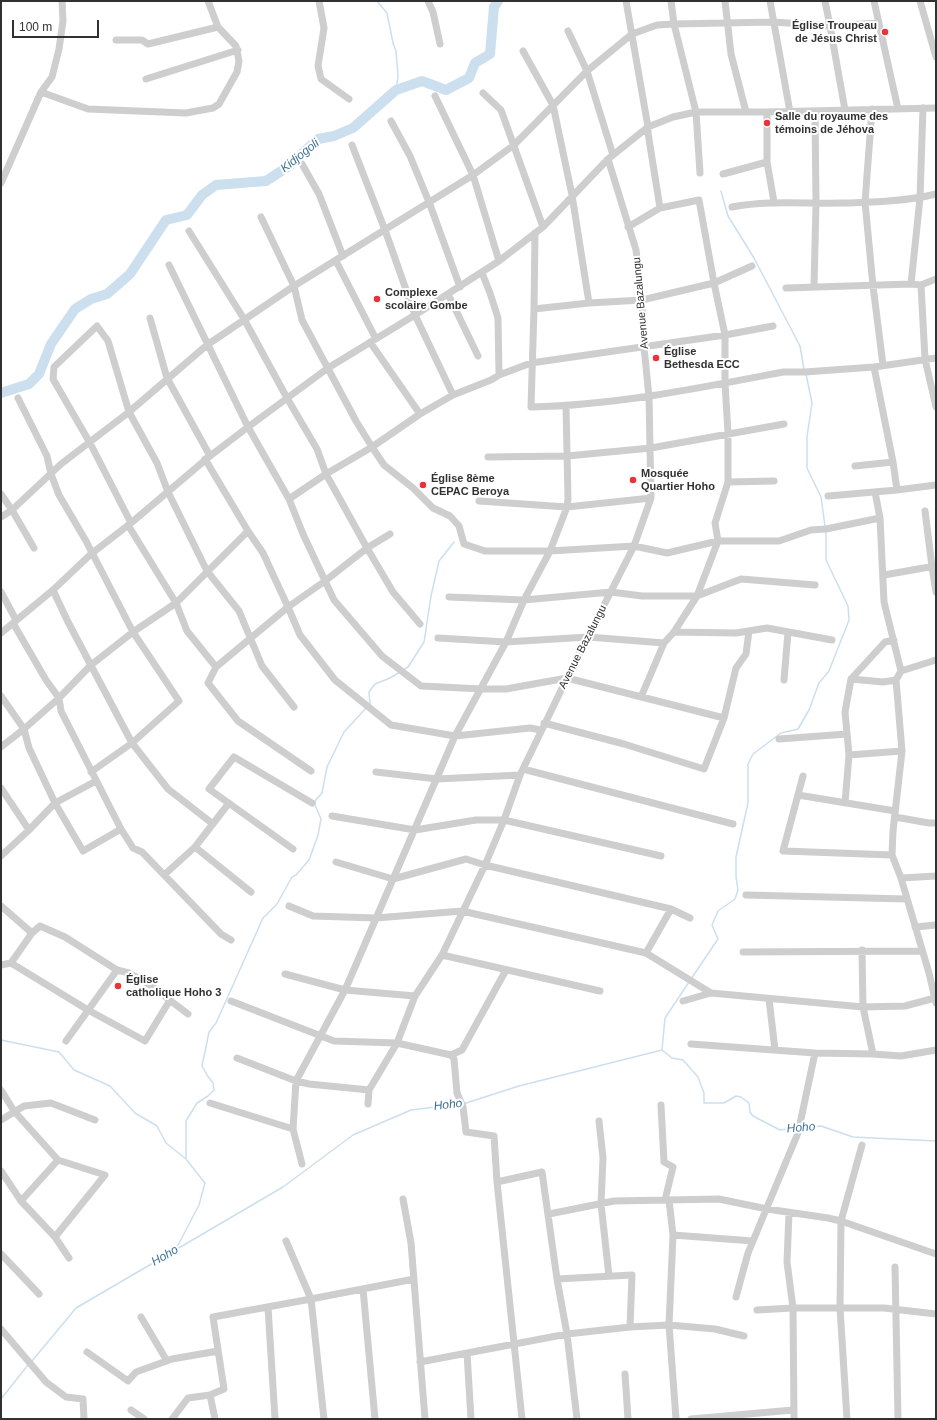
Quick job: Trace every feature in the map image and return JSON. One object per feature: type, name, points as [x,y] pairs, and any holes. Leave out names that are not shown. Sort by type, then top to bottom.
[{"type":"street","points":[[1,183],[41,92],[52,76],[59,49],[63,21],[62,1]]},
{"type":"street","points":[[41,92],[88,109],[186,113],[213,108],[219,104],[237,72],[239,61],[236,46],[218,27],[208,1]]},
{"type":"street","points":[[320,1],[324,28],[318,66],[321,79],[349,99]]},
{"type":"street","points":[[428,1],[440,44]]},
{"type":"street","points":[[626,1],[648,127],[660,208]]},
{"type":"street","points":[[671,1],[674,24],[696,112],[700,173]]},
{"type":"street","points":[[725,1],[731,54],[746,112]]},
{"type":"street","points":[[770,1],[790,112]]},
{"type":"street","points":[[825,1],[845,110]]},
{"type":"street","points":[[874,1],[898,109]]},
{"type":"street","points":[[920,1],[936,56]]},
{"type":"street","points":[[1,517],[12,510],[60,464],[90,443],[129,412],[207,345],[294,286],[473,175],[514,145],[587,71],[632,34],[657,25],[674,24],[774,22],[830,26],[879,22]]},
{"type":"street","points":[[116,40],[142,40],[148,44],[218,27]]},
{"type":"street","name":"Avenue Bazalungu","points":[[368,1104],[369,1090],[397,1043],[415,996],[442,956],[485,865],[522,772],[543,726],[634,546],[651,498],[649,397],[644,347],[642,300],[636,250],[628,227],[611,157],[587,71],[568,30]]},
{"type":"street","points":[[146,79],[238,50]]},
{"type":"street","points":[[523,51],[553,105],[572,195],[589,303]]},
{"type":"street","points":[[483,93],[501,110],[543,227]]},
{"type":"street","points":[[435,96],[473,175],[499,261]]},
{"type":"street","points":[[911,284],[920,198],[924,108]]},
{"type":"street","points":[[1,633],[53,590],[91,554],[130,524],[207,457],[328,368],[482,273],[543,227],[572,195],[611,157],[648,127],[673,117],[696,112],[790,112],[936,108]]},
{"type":"street","points":[[872,109],[865,202],[872,286],[883,365]]},
{"type":"street","points":[[814,287],[816,203],[815,111]]},
{"type":"street","points":[[767,112],[767,162],[774,202]]},
{"type":"street","points":[[392,121],[410,156],[429,202],[460,287]]},
{"type":"street","points":[[352,145],[385,230],[415,315],[453,394]]},
{"type":"street","points":[[723,174],[767,162]]},
{"type":"street","points":[[302,164],[319,194],[343,256]]},
{"type":"street","points":[[732,207],[751,203],[774,202],[865,202],[920,198],[936,194]]},
{"type":"street","points":[[628,227],[660,208],[699,200],[725,335],[725,383],[728,433],[728,482],[715,523],[718,541],[697,596],[674,632],[664,643],[641,697]]},
{"type":"street","points":[[261,217],[294,286],[302,320],[356,421],[372,447],[384,465],[413,488],[433,508],[450,516],[459,526],[464,544],[485,551],[550,551],[634,546],[667,553],[718,541],[779,541],[811,530],[826,529],[880,518]]},
{"type":"street","points":[[189,231],[244,319],[317,449],[326,474],[367,548],[394,592],[420,624]]},
{"type":"street","points":[[535,233],[531,407],[566,406],[649,397],[783,372],[805,372],[874,367],[925,358],[936,358]]},
{"type":"street","points":[[336,261],[373,340],[420,414]]},
{"type":"street","points":[[169,265],[248,427],[288,499],[334,600],[382,656],[421,686],[506,689],[566,678],[724,718]]},
{"type":"street","points":[[534,309],[589,303],[642,300],[714,283],[752,266]]},
{"type":"street","points":[[482,273],[498,318],[499,375]]},
{"type":"street","points":[[786,288],[911,284],[921,285],[936,278]]},
{"type":"street","points":[[921,285],[925,358],[936,407]]},
{"type":"street","points":[[448,294],[478,356]]},
{"type":"street","points":[[150,318],[167,378],[207,457],[248,531],[263,553],[300,635],[335,680],[391,725],[455,736],[543,726],[624,744],[704,768],[724,718],[736,668],[746,654],[749,631]]},
{"type":"street","points":[[216,667],[188,631],[176,603],[130,524],[90,443],[52,379],[54,367],[97,326],[108,341],[129,412],[157,463],[168,492],[207,571],[239,611],[262,666],[294,707]]},
{"type":"street","points":[[288,499],[326,474],[372,447],[420,414],[453,394],[531,363],[725,335],[773,326]]},
{"type":"street","points":[[874,367],[893,462],[897,490]]},
{"type":"street","points":[[18,398],[47,456],[51,474],[59,495],[133,632],[179,701],[132,743],[91,772]]},
{"type":"street","points":[[302,1164],[293,1129],[296,1081],[345,990],[455,736],[482,689],[506,642],[524,600],[550,551],[567,507],[566,406]]},
{"type":"street","points":[[488,457],[567,456],[650,448],[784,424]]},
{"type":"street","points":[[855,466],[893,462]]},
{"type":"street","points":[[728,482],[774,481]]},
{"type":"street","points":[[828,496],[936,485]]},
{"type":"street","points":[[876,492],[880,518],[884,575],[884,602],[902,671]]},
{"type":"street","points":[[1,494],[34,548]]},
{"type":"street","points":[[479,501],[567,507],[651,498]]},
{"type":"street","points":[[925,511],[934,566],[936,592]]},
{"type":"street","points":[[1,747],[59,698],[91,665],[133,632],[176,603],[248,531]]},
{"type":"street","points":[[312,771],[238,721],[208,683],[216,667],[288,607],[325,582],[367,548],[390,534]]},
{"type":"street","points":[[884,575],[934,566]]},
{"type":"street","points":[[449,597],[524,600],[611,592],[642,596],[697,596],[741,579],[815,584]]},
{"type":"street","points":[[53,590],[66,620],[132,743],[168,789],[213,824]]},
{"type":"street","points":[[1,592],[46,680],[59,698],[61,711],[120,829],[132,848],[142,852],[222,934],[230,940]]},
{"type":"street","points":[[674,632],[736,633],[767,628],[832,640]]},
{"type":"street","points":[[784,680],[788,632]]},
{"type":"street","points":[[438,638],[506,642],[588,637],[664,643]]},
{"type":"street","points":[[845,803],[849,755],[845,712],[852,679],[885,642],[894,640]]},
{"type":"street","points":[[288,906],[313,916],[376,918],[462,911],[646,953],[711,992],[863,1007],[905,1006],[935,1001],[932,972],[922,951],[901,878],[892,855],[902,751],[896,680],[902,671],[936,660]]},
{"type":"street","points":[[852,679],[883,682],[896,680]]},
{"type":"street","points":[[1,696],[24,729],[29,748],[55,803],[83,851],[120,829]]},
{"type":"street","points":[[779,739],[847,734]]},
{"type":"street","points":[[849,755],[902,751]]},
{"type":"street","points":[[293,849],[209,789],[234,757],[312,802]]},
{"type":"street","points":[[376,772],[437,779],[522,772],[733,824]]},
{"type":"street","points":[[803,776],[783,851],[892,855]]},
{"type":"street","points":[[1,856],[30,830],[55,803],[96,781]]},
{"type":"street","points":[[1,788],[30,830]]},
{"type":"street","points":[[798,795],[845,803],[929,823],[936,823]]},
{"type":"street","points":[[164,875],[195,847],[229,803]]},
{"type":"street","points":[[332,816],[415,830],[476,820],[504,820],[661,856]]},
{"type":"street","points":[[195,847],[251,892]]},
{"type":"street","points":[[336,862],[394,879],[466,859],[485,865],[671,909],[690,918]]},
{"type":"street","points":[[901,878],[936,876]]},
{"type":"street","points":[[746,895],[907,899]]},
{"type":"street","points":[[1,906],[32,932]]},
{"type":"street","points":[[646,953],[671,909]]},
{"type":"street","points":[[915,927],[936,925]]},
{"type":"street","points":[[11,963],[32,932],[40,926],[65,937],[117,970],[129,973],[150,985],[188,1014]]},
{"type":"street","points":[[743,952],[862,950],[922,951]]},
{"type":"street","points":[[862,950],[863,1007],[873,1054]]},
{"type":"street","points":[[442,956],[600,991]]},
{"type":"street","points":[[1,965],[11,963],[88,1010],[145,1040],[170,1000]]},
{"type":"street","points":[[66,1041],[117,970]]},
{"type":"street","points":[[231,1001],[320,1037],[334,1041],[397,1043],[451,1055],[462,1050],[506,970]]},
{"type":"street","points":[[285,974],[345,990],[415,996]]},
{"type":"street","points":[[683,1002],[711,992]]},
{"type":"street","points":[[769,998],[775,1050]]},
{"type":"street","points":[[691,1044],[815,1053],[901,1056],[936,1050]]},
{"type":"street","points":[[736,1298],[748,1253],[798,1133],[815,1053]]},
{"type":"street","points":[[451,1055],[454,1059],[457,1093],[462,1105],[466,1132],[494,1136],[497,1182],[522,1419]]},
{"type":"street","points":[[237,1058],[296,1081],[309,1084],[369,1090]]},
{"type":"street","points":[[1,1090],[14,1111],[58,1160],[105,1175],[55,1237]]},
{"type":"street","points":[[210,1102],[293,1129]]},
{"type":"street","points":[[1,1120],[24,1106],[51,1103],[95,1120]]},
{"type":"street","points":[[661,1105],[664,1162],[673,1167],[667,1200],[673,1235],[669,1325],[676,1419]]},
{"type":"street","points":[[598,1121],[602,1158],[601,1204],[609,1276]]},
{"type":"street","points":[[847,1419],[840,1308],[841,1222],[862,1145]]},
{"type":"street","points":[[21,1201],[58,1160]]},
{"type":"street","points":[[1,1171],[21,1201],[55,1237],[69,1258]]},
{"type":"street","points":[[497,1182],[542,1172],[557,1279],[567,1334],[577,1419]]},
{"type":"street","points":[[403,1199],[411,1243],[425,1419]]},
{"type":"street","points":[[549,1214],[614,1201],[719,1199],[841,1222],[936,1254]]},
{"type":"street","points":[[789,1212],[787,1262],[793,1308],[794,1419]]},
{"type":"street","points":[[673,1235],[753,1241]]},
{"type":"street","points":[[286,1241],[311,1299],[324,1419]]},
{"type":"street","points":[[1,1254],[39,1294]]},
{"type":"street","points":[[895,1267],[898,1419]]},
{"type":"street","points":[[557,1279],[632,1275],[630,1327]]},
{"type":"street","points":[[172,1419],[188,1398],[210,1395],[224,1389],[212,1317],[414,1279]]},
{"type":"street","points":[[363,1289],[374,1419]]},
{"type":"street","points":[[268,1307],[275,1419]]},
{"type":"street","points":[[757,1310],[840,1308],[896,1310],[936,1314]]},
{"type":"street","points":[[141,1316],[167,1361]]},
{"type":"street","points":[[420,1362],[567,1334],[630,1327],[669,1325],[715,1329],[744,1336]]},
{"type":"street","points":[[1,1329],[46,1382],[66,1397],[82,1399],[84,1419]]},
{"type":"street","points":[[87,1352],[128,1381],[136,1372],[172,1359],[218,1351]]},
{"type":"street","points":[[467,1353],[471,1419]]},
{"type":"street","points":[[625,1374],[628,1419]]},
{"type":"street","points":[[210,1395],[215,1419]]},
{"type":"street","points":[[131,1410],[144,1419]]},
{"type":"street","points":[[691,1419],[793,1410]]},
{"type":"waterway","points":[[377,1],[387,13],[396,51],[398,76],[396,90]]},
{"type":"waterway","name":"Kidjogoli","points":[[1,393],[29,384],[39,374],[51,344],[75,309],[91,299],[107,294],[130,274],[166,220],[187,215],[202,195],[216,185],[266,181],[289,166],[318,139],[334,136],[353,128],[396,90],[422,81],[446,90],[469,78],[475,63],[490,54],[494,7],[498,1]]},
{"type":"waterway","points":[[721,191],[728,216],[754,258],[800,346],[804,369]]},
{"type":"waterway","points":[[806,374],[812,403],[807,437],[807,468],[821,497],[825,526]]},
{"type":"waterway","points":[[691,979],[718,939],[712,925],[718,911],[735,899],[738,890],[736,877],[736,857],[748,803],[748,764],[753,754],[781,733],[798,729],[809,710],[819,683],[829,671],[849,620],[848,606],[826,560],[826,532]]},
{"type":"waterway","points":[[403,670],[408,667],[424,642],[431,596],[439,561],[454,542]]},
{"type":"waterway","points":[[370,704],[369,692],[375,684],[400,672]]},
{"type":"waterway","points":[[186,1159],[186,1121],[197,1103],[214,1090],[213,1083],[202,1066],[209,1032],[216,1023],[263,918],[277,904],[292,877],[296,875],[309,860],[318,835],[321,819],[315,805],[315,801],[322,793],[327,767],[344,732],[366,708]]},
{"type":"waterway","points":[[662,1050],[665,1018],[689,982]]},
{"type":"waterway","points":[[1,1040],[59,1052],[74,1070],[110,1086],[135,1113],[157,1126],[166,1143],[186,1159],[205,1183],[199,1205],[176,1249]]},
{"type":"waterway","name":"Hoho","points":[[463,1104],[519,1086],[662,1050],[672,1058],[683,1060],[698,1077],[704,1093],[704,1103],[724,1103],[736,1096],[741,1097],[749,1103],[750,1112],[753,1116],[780,1130],[796,1128]]},
{"type":"waterway","name":"Hoho","points":[[32,1361],[76,1308],[283,1187],[353,1135],[411,1110],[460,1104]]},
{"type":"waterway","name":"Hoho","points":[[802,1128],[821,1126],[853,1137],[936,1141]]},
{"type":"waterway","name":"Hoho","points":[[1,1399],[28,1365]]},
{"type":"place","name":"Église Troupeau de Jésus Christ","points":[[885,32]]},
{"type":"place","name":"Salle du royaume des témoins de Jéhova","points":[[767,123]]},
{"type":"place","name":"Complexe scolaire Gombe","points":[[377,299]]},
{"type":"place","name":"Église Bethesda ECC","points":[[656,358]]},
{"type":"place","name":"Mosquée Quartier Hoho","points":[[633,480]]},
{"type":"place","name":"Église 8ème CEPAC Beroya","points":[[423,485]]},
{"type":"place","name":"Église catholique Hoho 3","points":[[118,986]]}]
